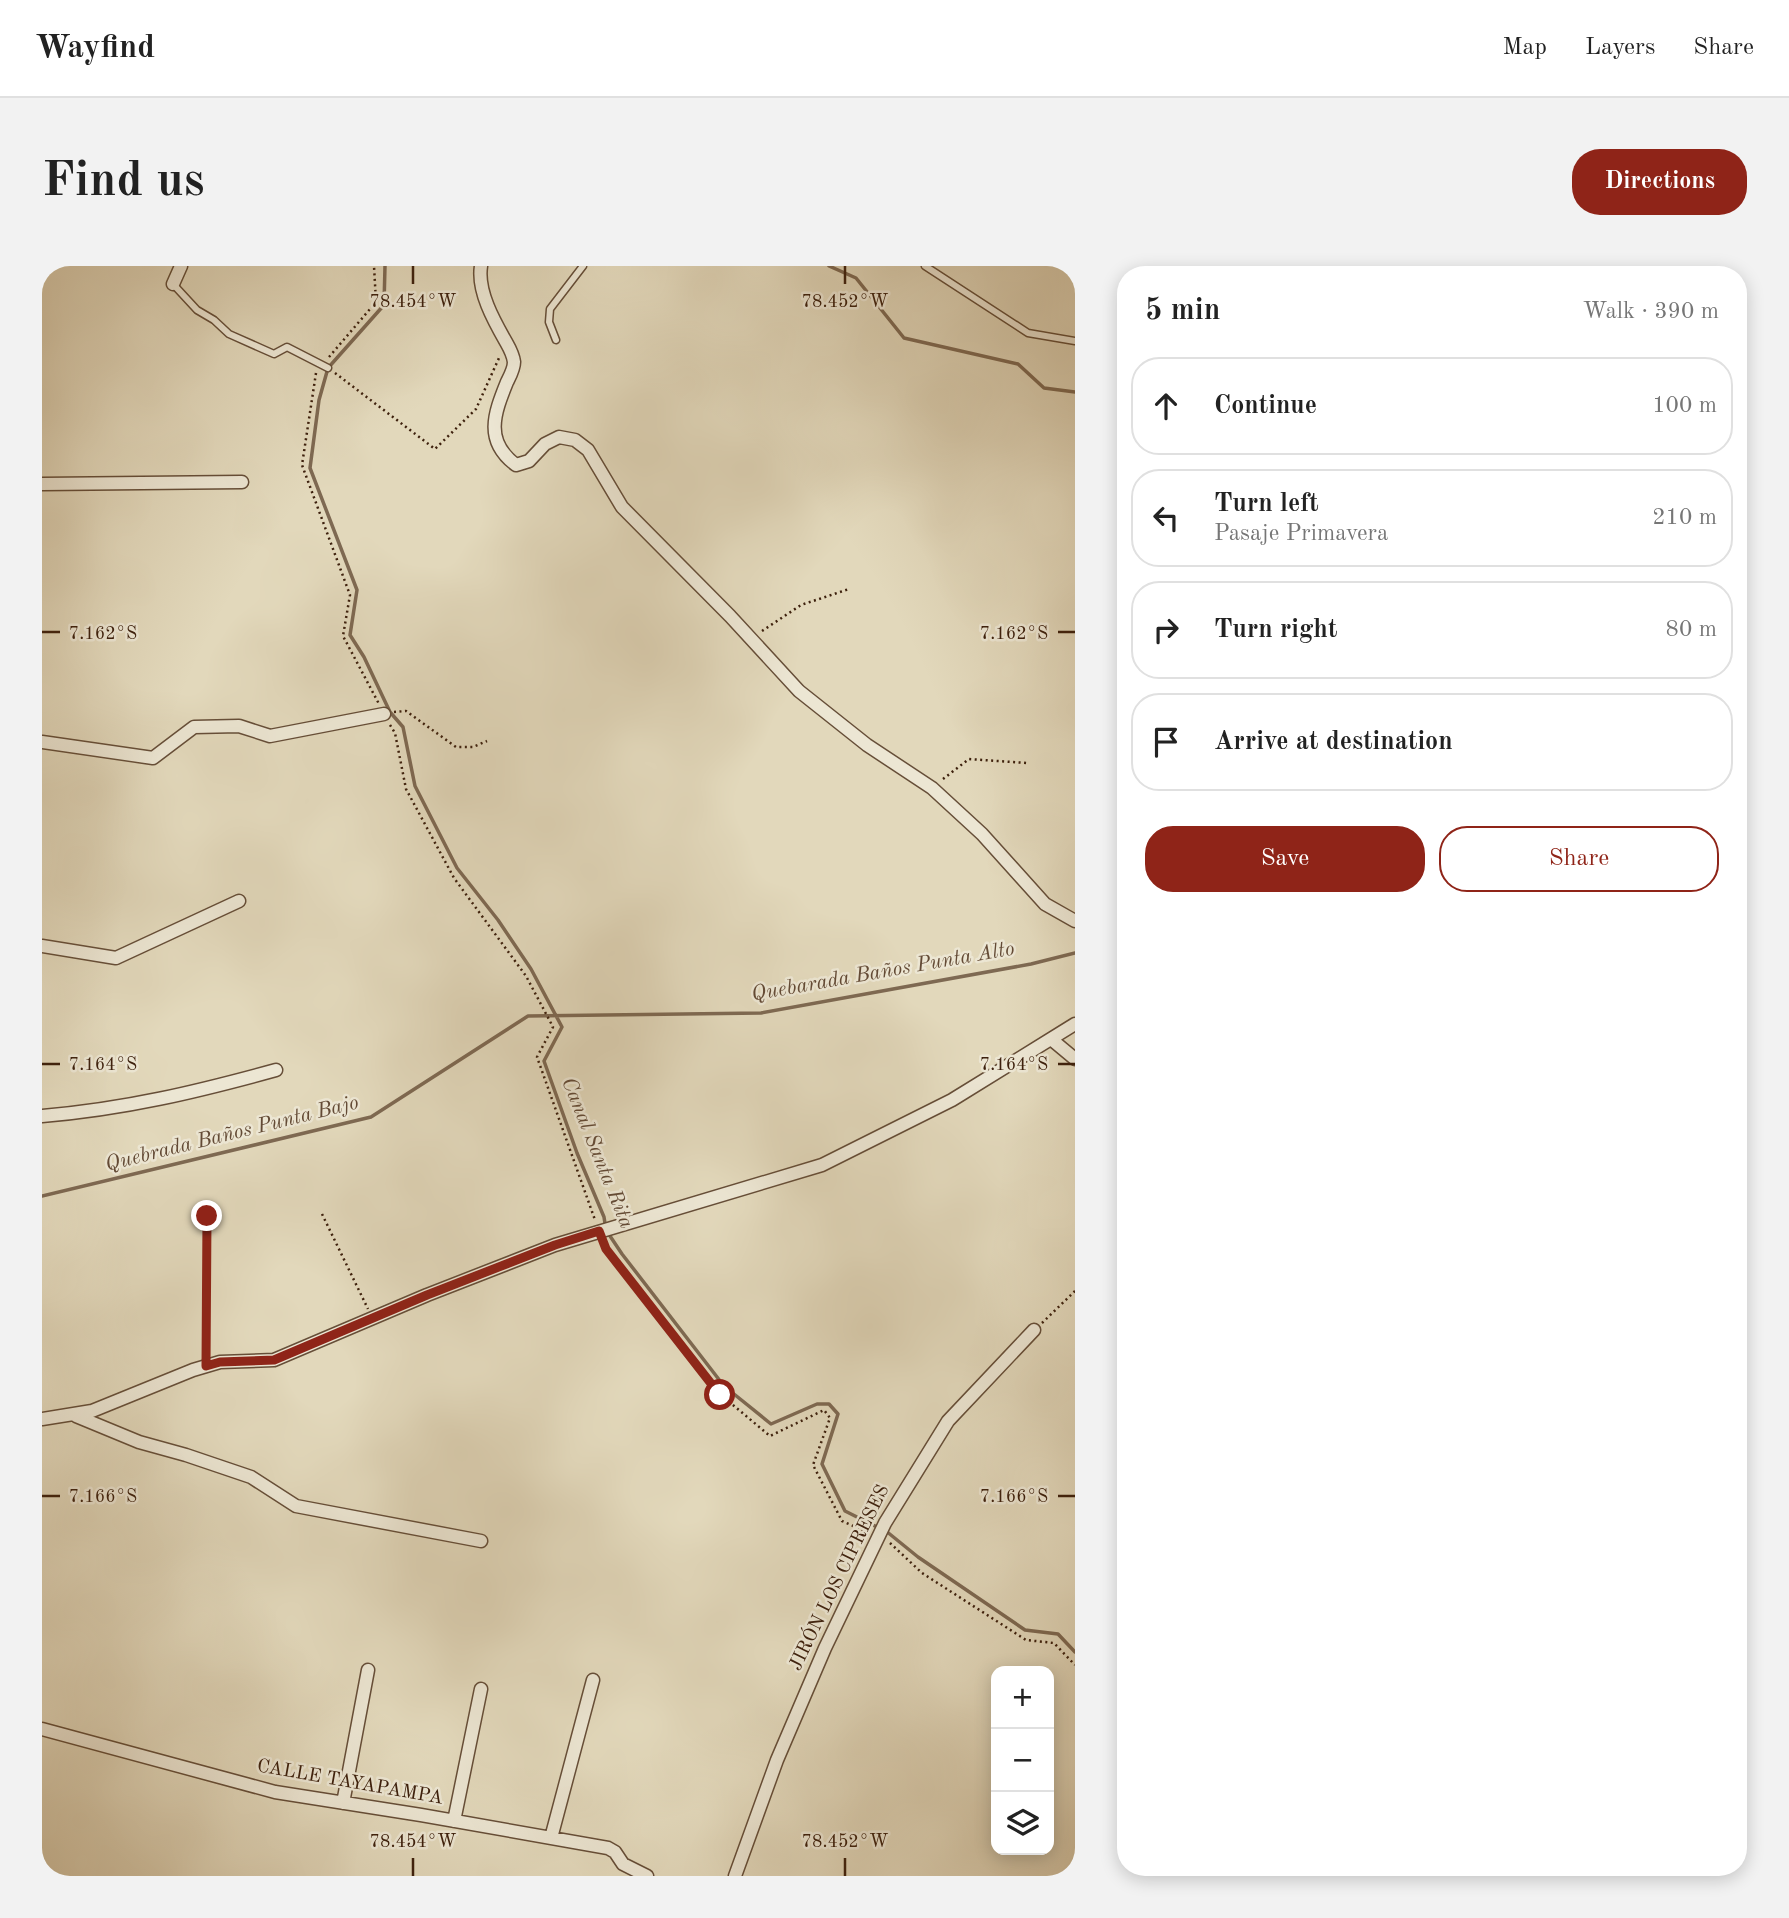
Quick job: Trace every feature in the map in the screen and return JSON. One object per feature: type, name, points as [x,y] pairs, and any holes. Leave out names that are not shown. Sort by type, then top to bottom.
[{"type":"street","points":[[173,284],[181,266]]},
{"type":"street","points":[[481,266],[479,277],[486,301],[511,349],[514,365],[494,418],[496,439],[505,456],[516,465],[529,461],[545,444],[559,437],[575,440],[587,450],[622,507],[799,691],[866,745],[932,788],[982,835],[1045,904],[1075,921]]},
{"type":"street","points":[[42,484],[242,482]]},
{"type":"street","points":[[42,742],[153,758],[194,727],[239,726],[270,736],[384,714]]},
{"type":"street","points":[[42,946],[116,958],[239,901]]},
{"type":"street","points":[[42,1419],[76,1415],[220,1362],[274,1360],[543,1250],[822,1165],[952,1100],[1075,1024]]},
{"type":"street","points":[[1051,1039],[1075,1059]]},
{"type":"street","points":[[42,1116],[101,1111],[165,1099],[276,1070]]},
{"type":"street","name":"JIRÓN LOS CIPRESES","points":[[735,1876],[777,1760],[825,1648],[878,1537],[948,1421],[1034,1330]]},
{"type":"street","points":[[76,1415],[139,1442],[251,1477],[296,1506],[481,1541]]},
{"type":"street","points":[[343,1803],[369,1670]]},
{"type":"street","points":[[551,1838],[593,1680]]},
{"type":"street","points":[[454,1821],[481,1689]]},
{"type":"street","name":"CALLE TAYAPAMPA","points":[[42,1729],[275,1792],[608,1848],[615,1852],[623,1864],[647,1876]]},
{"type":"lane","points":[[556,340],[549,322],[550,309],[583,266]]},
{"type":"lane","points":[[925,266],[1028,333],[1075,341]]},
{"type":"lane","points":[[173,284],[197,310],[214,320],[229,334],[274,354],[287,347],[325,366]]},
{"type":"path","points":[[374,266],[376,302],[325,366],[316,372],[303,465],[350,595],[343,636],[396,733],[406,789],[454,878],[526,976],[553,1027],[537,1057],[602,1231],[606,1249],[720,1395],[770,1436],[824,1410],[830,1418],[813,1465],[842,1521],[890,1543],[922,1573],[1026,1640],[1054,1643],[1075,1665]]},
{"type":"path","points":[[325,366],[435,449],[476,409],[506,342]]},
{"type":"path","points":[[751,639],[801,605],[849,589]]},
{"type":"path","points":[[384,714],[406,710],[456,747],[473,747],[487,741]]},
{"type":"path","points":[[932,788],[969,759],[1027,763]]},
{"type":"path","points":[[322,1214],[372,1318]]},
{"type":"path","points":[[206,1366],[207,1216]]},
{"type":"path","points":[[1034,1330],[1075,1291]]},
{"type":"waterway","name":"Canal Santa Rita","points":[[385,266],[384,305],[328,368],[319,400],[310,468],[357,590],[350,635],[364,657],[390,712],[403,727],[415,786],[457,868],[498,920],[531,969],[562,1027],[544,1061],[577,1153],[604,1217],[606,1230],[724,1386],[771,1424],[817,1404],[829,1404],[838,1414],[822,1464],[845,1511],[879,1528]]},
{"type":"waterway","points":[[829,266],[856,278],[904,338],[1018,364],[1044,388],[1075,392]]},
{"type":"waterway","name":"Quebarada Baños Punta Alto","points":[[42,1196],[371,1117],[528,1016],[761,1013],[1031,964],[1075,953]]},
{"type":"waterway","name":"Canal Santa Rita","points":[[886,1531],[918,1557],[1025,1630],[1058,1634],[1075,1652]]},
{"type":"route","points":[[207,1216],[206,1366],[220,1362],[274,1360],[427,1295],[555,1245],[599,1231],[606,1249],[720,1395]]},
{"type":"water label","name":"Quebrada Baños Punta Bajo","points":[[232,1134]]}]
